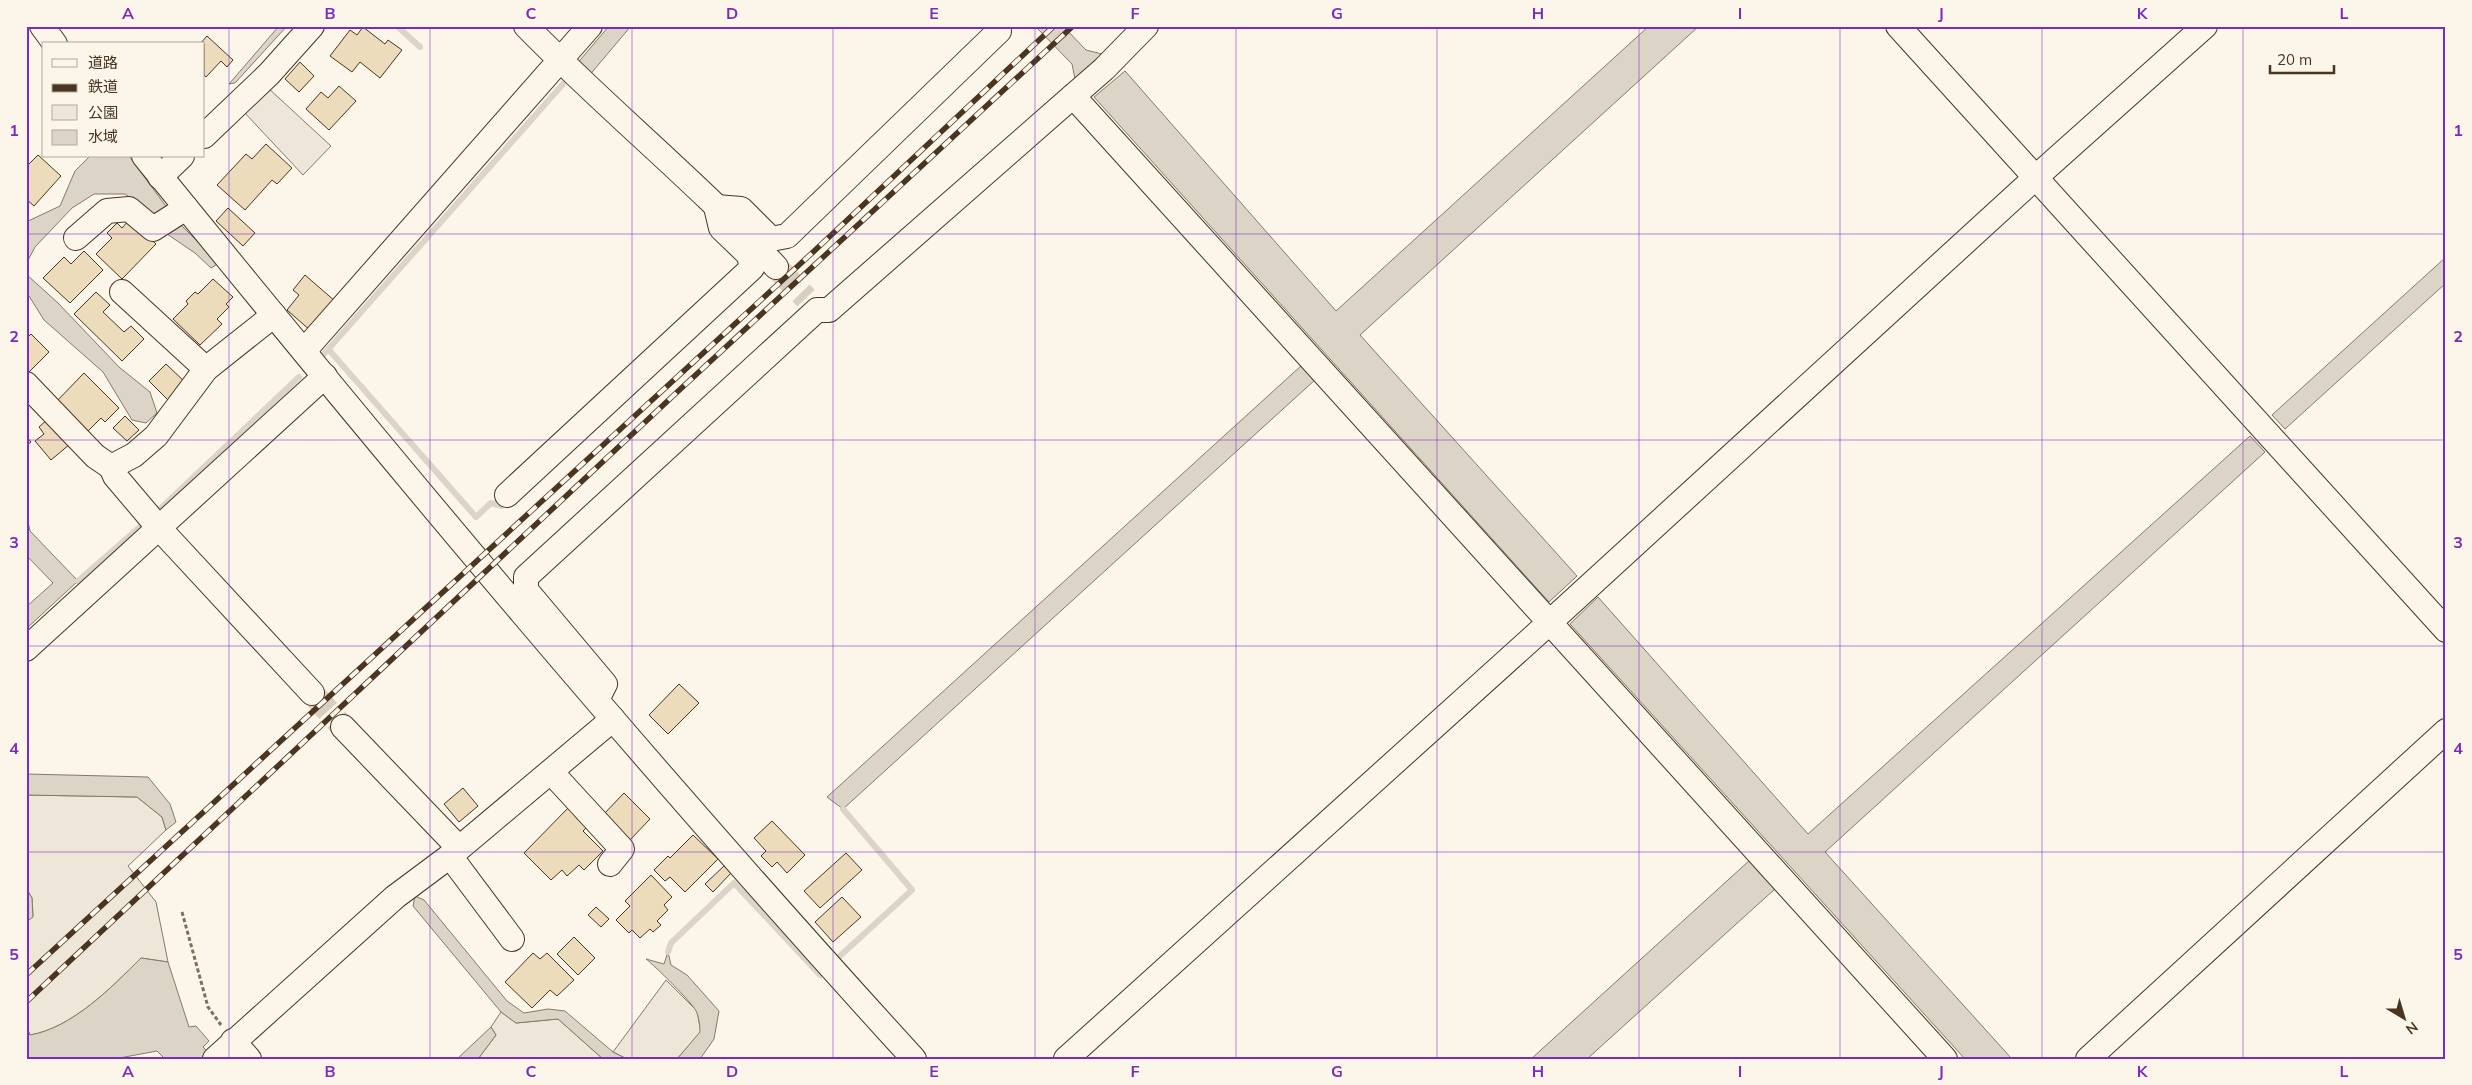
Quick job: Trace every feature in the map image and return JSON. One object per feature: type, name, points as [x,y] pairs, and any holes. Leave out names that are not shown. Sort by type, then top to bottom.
[{"type":"street","points":[[42,26],[54,42]]},
{"type":"street","points":[[205,135],[269,74],[312,26]]},
{"type":"street","points":[[526,26],[560,61],[716,207],[776,267]]},
{"type":"street","points":[[304,351],[590,26]]},
{"type":"street","points":[[597,700],[605,684],[526,590],[526,577],[811,304],[828,310],[1089,82],[1146,26]]},
{"type":"street","points":[[1898,26],[2446,630]]},
{"type":"street","points":[[1066,1059],[1550,622],[2035,178],[2205,26]]},
{"type":"street","points":[[716,207],[741,208],[771,239],[788,236],[998,31]]},
{"type":"street","points":[[1089,82],[1550,622],[1945,1059]]},
{"type":"street","points":[[146,158],[468,550],[771,903],[914,1059]]},
{"type":"street","points":[[160,177],[180,158]]},
{"type":"street","points":[[507,495],[752,268],[749,255],[721,228],[716,207]]},
{"type":"street","points":[[76,238],[106,210],[129,209],[153,229],[186,208]]},
{"type":"street","points":[[122,292],[206,369]]},
{"type":"street","points":[[111,467],[134,455],[156,436],[206,369],[274,315]]},
{"type":"street","points":[[26,649],[325,376]]},
{"type":"street","points":[[26,384],[95,456],[111,467],[114,476],[159,528],[312,693]]},
{"type":"street","points":[[223,1051],[395,897],[455,852],[552,773],[613,720]]},
{"type":"street","points":[[343,727],[455,852],[512,939]]},
{"type":"street","points":[[2088,1059],[2446,731]]},
{"type":"street","points":[[552,773],[622,849],[610,864]]},
{"type":"street","points":[[223,1051],[249,1059]]},
{"type":"path","points":[[182,912],[208,1007],[223,1051]]},
{"type":"green space","points":[[267,87],[331,146],[303,175],[243,111]]},
{"type":"green space","points":[[26,795],[137,797],[162,817],[166,830],[128,866],[156,902],[168,962],[141,958],[104,993],[76,1015],[46,1031],[30,1035],[26,1025],[26,922],[33,916],[32,898],[26,888]]},
{"type":"green space","points":[[666,980],[697,1011],[701,1032],[677,1059],[627,1059],[613,1052]]},
{"type":"green space","points":[[501,1012],[516,1023],[558,1019],[603,1059],[478,1059],[496,1035],[491,1027]]},
{"type":"water","points":[[279,26],[287,26],[235,83],[229,84]]},
{"type":"water","points":[[609,26],[631,26],[588,77],[575,66]]},
{"type":"water","points":[[1035,26],[1063,26],[1086,50],[1102,54],[1075,79],[1072,64]]},
{"type":"water","points":[[1649,26],[1699,26],[1360,335],[1577,576],[1549,602],[1094,97],[1125,71],[1336,311]]},
{"type":"water","points":[[88,158],[130,158],[168,209],[156,217],[125,194],[94,194],[72,208],[35,247],[26,264],[26,222],[60,206],[75,171]]},
{"type":"water","points":[[178,222],[219,263],[211,268],[195,253],[164,232]]},
{"type":"water","points":[[2446,257],[2446,283],[2285,429],[2272,415]]},
{"type":"water","points":[[26,274],[58,303],[119,367],[150,392],[157,413],[146,423],[132,420],[103,372],[44,320],[29,296],[26,296]]},
{"type":"water","points":[[1302,365],[1316,379],[843,809],[827,797]]},
{"type":"water","points":[[2250,436],[2265,452],[1825,852],[2012,1059],[1965,1059],[1570,624],[1598,597],[1808,834]]},
{"type":"water","points":[[26,513],[30,531],[78,581],[26,629],[26,607],[53,583],[26,555]]},
{"type":"water","points":[[26,774],[148,777],[170,804],[176,822],[166,830],[162,817],[137,797],[26,795]]},
{"type":"water","points":[[1750,860],[1776,888],[1587,1059],[1531,1059]]},
{"type":"water","points":[[26,888],[32,898],[33,917],[26,922]]},
{"type":"water","points":[[415,896],[424,900],[507,1001],[524,1013],[548,1009],[565,1011],[613,1052],[627,1059],[603,1059],[558,1019],[516,1023],[501,1012],[413,906]]},
{"type":"water","points":[[668,952],[671,965],[687,975],[719,1011],[714,1039],[700,1059],[677,1059],[700,1032],[697,1013],[682,994],[646,959],[664,964]]},
{"type":"water","points":[[141,958],[168,962],[189,1027],[196,1026],[209,1041],[203,1047],[214,1059],[165,1059],[157,1051],[114,1059],[26,1059],[26,1025],[30,1035],[46,1031],[61,1024],[90,1005]]},
{"type":"water","points":[[491,1027],[496,1035],[478,1059],[457,1059]]},
{"type":"building","points":[[363,27],[385,44],[388,40],[402,50],[380,78],[360,62],[352,72],[330,56],[350,30],[357,35]]},
{"type":"building","points":[[207,36],[233,60],[227,67],[221,61],[206,77],[205,42],[202,42]]},
{"type":"building","points":[[300,62],[314,76],[299,92],[285,79]]},
{"type":"building","points":[[339,86],[356,101],[329,130],[306,109],[321,92],[328,98]]},
{"type":"building","points":[[266,144],[292,168],[277,184],[272,180],[245,210],[217,185],[246,154],[252,159]]},
{"type":"building","points":[[38,155],[61,176],[34,206],[26,199],[26,164],[28,165]]},
{"type":"building","points":[[228,208],[255,233],[243,246],[216,221]]},
{"type":"building","points":[[130,219],[156,244],[122,279],[96,254],[112,238],[107,233],[117,223],[122,228]]},
{"type":"building","points":[[84,251],[103,270],[70,303],[43,278],[64,257],[71,264]]},
{"type":"building","points":[[305,275],[336,302],[311,331],[287,310],[299,295],[293,290]]},
{"type":"building","points":[[213,279],[233,297],[226,304],[229,307],[217,319],[222,324],[200,345],[173,319],[188,304],[186,301],[195,292],[198,294]]},
{"type":"building","points":[[96,292],[110,305],[103,312],[124,332],[131,326],[144,339],[122,361],[74,314]]},
{"type":"building","points":[[31,334],[49,352],[29,372],[26,369],[26,339]]},
{"type":"building","points":[[166,364],[187,384],[170,402],[149,381]]},
{"type":"building","points":[[84,373],[119,408],[105,422],[101,418],[86,433],[55,403]]},
{"type":"building","points":[[125,416],[139,430],[127,441],[113,428]]},
{"type":"building","points":[[48,419],[70,444],[51,460],[35,441],[44,434],[39,427]]},
{"type":"building","points":[[26,436],[31,442],[26,446]]},
{"type":"building","points":[[679,684],[699,703],[668,734],[649,715]]},
{"type":"building","points":[[463,788],[478,806],[459,822],[444,804]]},
{"type":"building","points":[[624,793],[650,819],[629,841],[603,815]]},
{"type":"building","points":[[570,806],[589,825],[583,831],[603,851],[584,870],[579,865],[567,876],[562,870],[551,880],[524,853]]},
{"type":"building","points":[[772,821],[805,855],[787,873],[777,862],[772,867],[761,856],[766,851],[754,838]]},
{"type":"building","points":[[693,835],[718,859],[685,892],[670,877],[665,881],[654,870],[668,856],[670,858]]},
{"type":"building","points":[[846,853],[862,870],[820,908],[804,891]]},
{"type":"building","points":[[725,865],[732,872],[713,892],[705,884]]},
{"type":"building","points":[[651,875],[672,897],[664,905],[668,910],[657,921],[661,925],[653,932],[650,929],[640,938],[632,930],[629,933],[616,920],[630,906],[625,901]]},
{"type":"building","points":[[842,897],[861,917],[833,942],[815,922]]},
{"type":"building","points":[[596,907],[609,919],[601,927],[588,915]]},
{"type":"building","points":[[574,937],[595,958],[578,975],[557,954]]},
{"type":"building","points":[[533,953],[540,959],[547,953],[574,980],[557,996],[550,990],[532,1008],[505,982]]},
{"type":"waterway","points":[[397,26],[420,47]]},
{"type":"waterway","points":[[324,354],[563,84]]},
{"type":"waterway","points":[[329,350],[476,517],[491,503],[502,506]]},
{"type":"waterway","points":[[160,509],[299,377]]},
{"type":"waterway","points":[[78,581],[142,525]]},
{"type":"waterway","points":[[840,956],[912,890],[843,809]]},
{"type":"waterway","points":[[668,952],[671,943],[734,883],[820,975]]},
{"type":"tunnel","points":[[776,267],[806,298]]},
{"type":"tunnel","points":[[312,693],[343,727]]},
{"type":"railway","points":[[26,975],[811,254],[1054,26]]},
{"type":"railway","points":[[26,1002],[674,395],[1073,26]]}]
